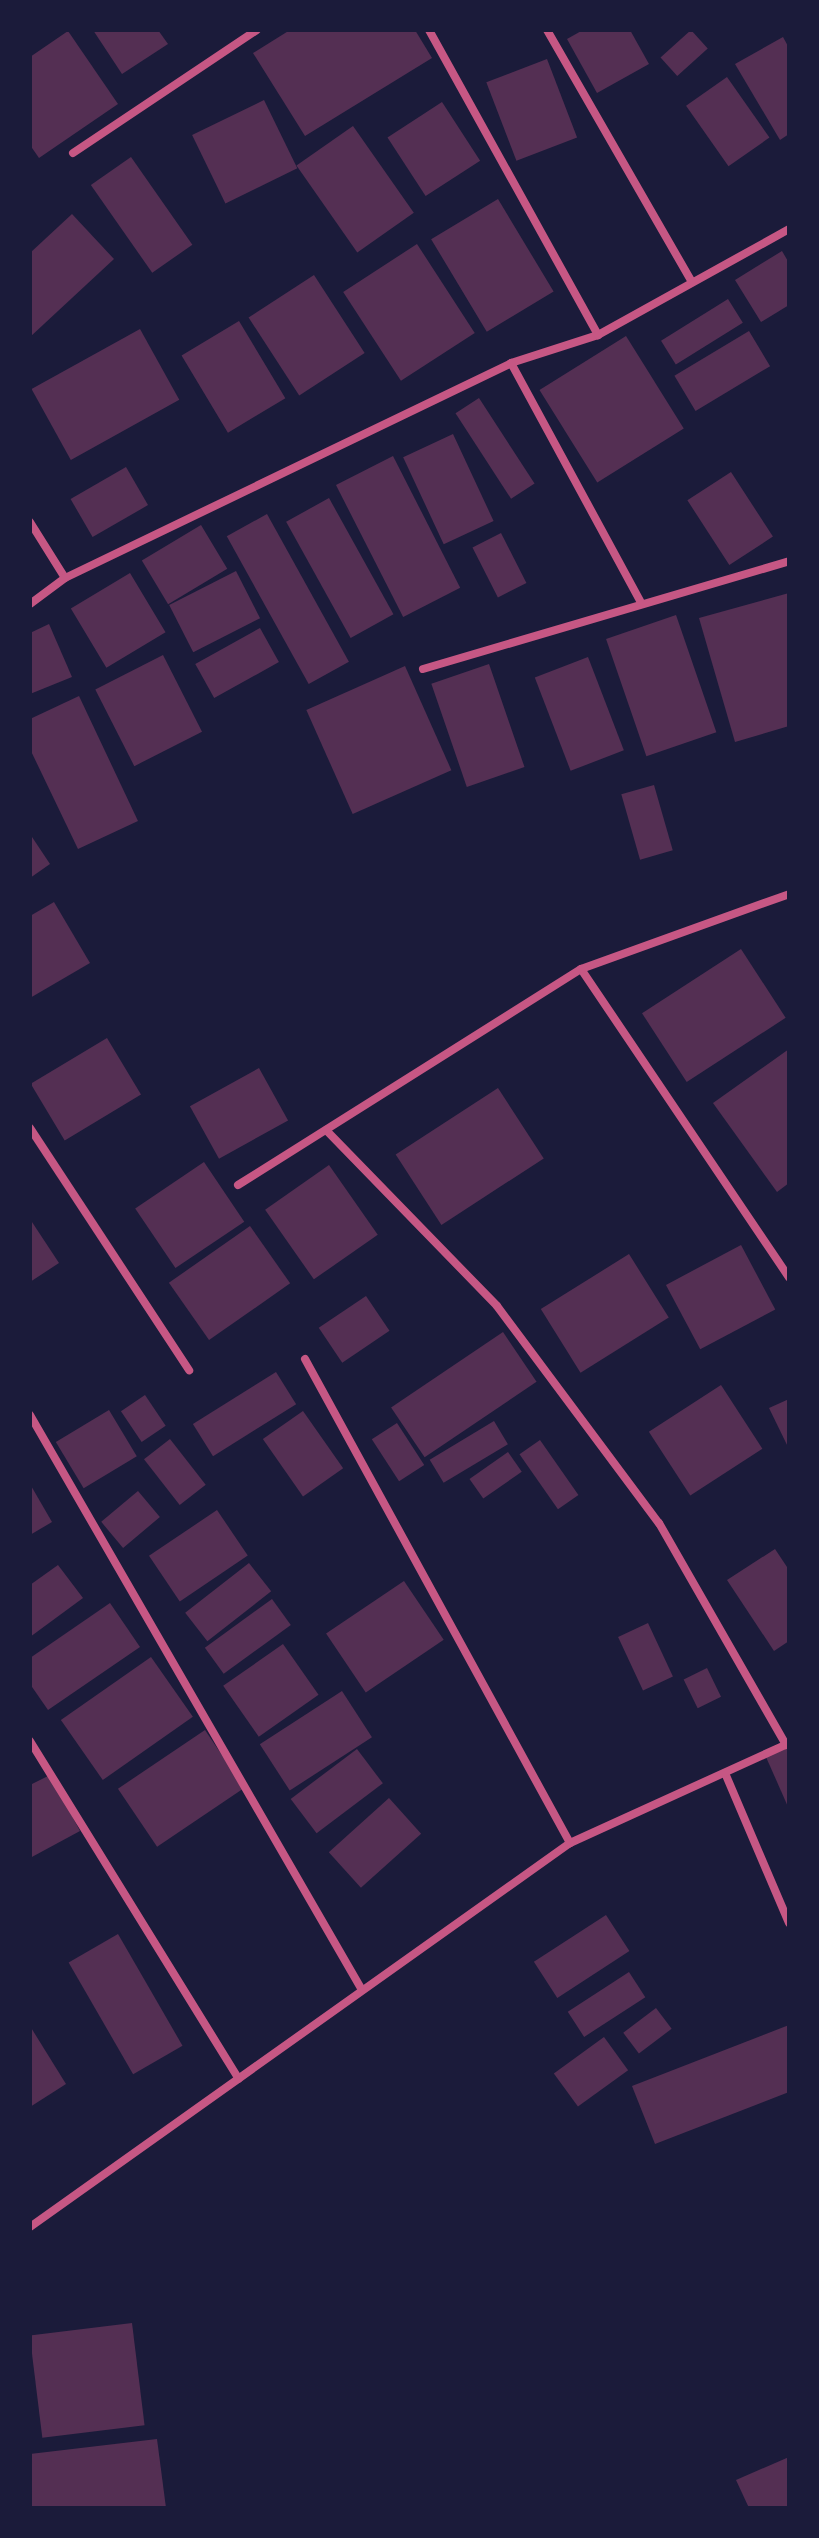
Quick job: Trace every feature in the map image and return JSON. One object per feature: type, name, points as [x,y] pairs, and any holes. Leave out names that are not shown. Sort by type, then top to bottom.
[{"type":"street","points":[[73,153],[257,30]]},
{"type":"street","points":[[429,30],[598,335]]},
{"type":"street","points":[[547,30],[692,282]]},
{"type":"street","points":[[30,604],[65,578],[511,363],[598,335],[789,229]]},
{"type":"street","points":[[511,363],[642,604]]},
{"type":"street","points":[[30,522],[65,578]]},
{"type":"street","points":[[423,669],[789,561]]},
{"type":"street","points":[[238,1185],[581,969],[789,894]]},
{"type":"street","points":[[581,969],[789,1277]]},
{"type":"street","points":[[30,1128],[189,1370]]},
{"type":"street","points":[[30,2227],[570,1843],[787,1744],[659,1523],[497,1306],[326,1130]]},
{"type":"street","points":[[305,1359],[570,1843]]},
{"type":"street","points":[[30,1415],[362,1990]]},
{"type":"street","points":[[30,1741],[239,2079]]},
{"type":"street","points":[[725,1773],[789,1923]]},
{"type":"building","points":[[93,30],[158,30],[168,44],[122,74]]},
{"type":"building","points":[[290,30],[415,30],[432,58],[305,136],[253,53]]},
{"type":"building","points":[[583,30],[630,30],[649,64],[597,93],[567,39]]},
{"type":"building","points":[[691,30],[708,49],[677,76],[661,57]]},
{"type":"building","points":[[68,31],[118,104],[39,158],[30,145],[30,57]]},
{"type":"building","points":[[783,37],[789,48],[789,134],[780,140],[735,64]]},
{"type":"building","points":[[547,59],[577,137],[516,161],[486,82]]},
{"type":"building","points":[[727,77],[769,138],[728,166],[686,106]]},
{"type":"building","points":[[264,100],[297,168],[225,203],[192,135]]},
{"type":"building","points":[[442,102],[480,161],[426,196],[387,137]]},
{"type":"building","points":[[353,126],[414,213],[357,252],[296,166]]},
{"type":"building","points":[[131,157],[192,245],[152,273],[91,185]]},
{"type":"building","points":[[498,199],[554,292],[487,332],[431,239]]},
{"type":"building","points":[[72,214],[114,259],[30,337],[30,253]]},
{"type":"building","points":[[417,244],[475,333],[401,381],[343,292]]},
{"type":"building","points":[[782,251],[789,263],[789,305],[761,322],[735,280]]},
{"type":"building","points":[[314,275],[365,353],[299,395],[249,317]]},
{"type":"building","points":[[728,299],[743,323],[676,365],[661,341]]},
{"type":"building","points":[[239,321],[285,398],[228,433],[182,356]]},
{"type":"building","points":[[140,329],[179,400],[71,460],[32,389]]},
{"type":"building","points":[[749,331],[770,366],[696,411],[674,376]]},
{"type":"building","points":[[626,336],[684,428],[597,482],[539,390]]},
{"type":"building","points":[[479,398],[535,484],[511,499],[456,413]]},
{"type":"building","points":[[453,434],[494,521],[444,544],[403,457]]},
{"type":"building","points":[[393,456],[460,588],[403,617],[336,485]]},
{"type":"building","points":[[126,467],[148,505],[93,537],[71,499]]},
{"type":"building","points":[[731,472],[773,537],[729,565],[687,500]]},
{"type":"building","points":[[329,498],[393,614],[351,638],[286,522]]},
{"type":"building","points":[[267,514],[349,662],[309,684],[227,536]]},
{"type":"building","points":[[201,525],[227,569],[168,604],[142,561]]},
{"type":"building","points":[[501,533],[526,583],[498,597],[472,548]]},
{"type":"building","points":[[236,571],[260,618],[193,652],[169,605]]},
{"type":"building","points":[[130,573],[166,632],[106,668],[71,609]]},
{"type":"building","points":[[789,593],[789,726],[735,742],[699,618]]},
{"type":"building","points":[[676,615],[716,732],[646,756],[606,639]]},
{"type":"building","points":[[49,624],[72,677],[30,694],[30,633]]},
{"type":"building","points":[[260,628],[279,662],[214,698],[195,664]]},
{"type":"building","points":[[163,655],[202,732],[134,766],[95,690]]},
{"type":"building","points":[[588,657],[624,750],[571,771],[535,677]]},
{"type":"building","points":[[489,664],[524,767],[467,787],[431,684]]},
{"type":"building","points":[[405,666],[451,770],[353,814],[306,710]]},
{"type":"building","points":[[79,696],[138,821],[78,849],[30,749],[30,719]]},
{"type":"building","points":[[654,785],[673,850],[640,860],[621,794]]},
{"type":"building","points":[[30,834],[50,864],[30,878]]},
{"type":"building","points":[[54,902],[90,963],[30,998],[30,916]]},
{"type":"building","points":[[741,949],[786,1018],[687,1082],[642,1013]]},
{"type":"building","points":[[107,1038],[141,1095],[65,1140],[31,1084]]},
{"type":"building","points":[[789,1049],[789,1183],[777,1192],[713,1103]]},
{"type":"building","points":[[259,1068],[288,1120],[219,1159],[190,1106]]},
{"type":"building","points":[[498,1088],[544,1158],[441,1225],[396,1154]]},
{"type":"building","points":[[204,1162],[244,1222],[175,1268],[135,1208]]},
{"type":"building","points":[[329,1165],[378,1235],[314,1279],[265,1210]]},
{"type":"building","points":[[30,1219],[59,1263],[30,1282]]},
{"type":"building","points":[[250,1226],[290,1283],[209,1340],[169,1283]]},
{"type":"building","points":[[741,1245],[775,1309],[700,1349],[666,1285]]},
{"type":"building","points":[[629,1254],[669,1318],[581,1373],[541,1309]]},
{"type":"building","points":[[366,1296],[389,1331],[342,1363],[319,1328]]},
{"type":"building","points":[[503,1332],[537,1382],[425,1457],[391,1407]]},
{"type":"building","points":[[276,1372],[296,1404],[213,1456],[193,1424]]},
{"type":"building","points":[[721,1385],[762,1449],[690,1496],[649,1432]]},
{"type":"building","points":[[145,1395],[166,1426],[142,1442],[121,1411]]},
{"type":"building","points":[[789,1399],[789,1449],[769,1408]]},
{"type":"building","points":[[109,1410],[137,1456],[84,1488],[56,1442]]},
{"type":"building","points":[[303,1411],[343,1468],[303,1496],[263,1439]]},
{"type":"building","points":[[494,1421],[508,1444],[444,1483],[430,1460]]},
{"type":"building","points":[[397,1423],[424,1465],[399,1481],[372,1439]]},
{"type":"building","points":[[170,1439],[206,1485],[180,1505],[144,1459]]},
{"type":"building","points":[[540,1440],[578,1495],[558,1509],[520,1454]]},
{"type":"building","points":[[508,1452],[522,1472],[483,1499],[469,1479]]},
{"type":"building","points":[[30,1484],[52,1522],[30,1535]]},
{"type":"building","points":[[138,1491],[160,1517],[123,1548],[101,1522]]},
{"type":"building","points":[[217,1510],[248,1556],[180,1601],[149,1556]]},
{"type":"building","points":[[775,1549],[789,1570],[789,1641],[774,1651],[727,1580]]},
{"type":"building","points":[[249,1563],[271,1591],[207,1641],[185,1613]]},
{"type":"building","points":[[58,1565],[83,1598],[30,1637],[30,1585]]},
{"type":"building","points":[[404,1581],[444,1640],[366,1692],[326,1634]]},
{"type":"building","points":[[272,1599],[291,1625],[224,1674],[205,1648]]},
{"type":"building","points":[[110,1603],[140,1647],[48,1710],[30,1684],[30,1658]]},
{"type":"building","points":[[648,1623],[673,1676],[643,1690],[618,1637]]},
{"type":"building","points":[[283,1644],[319,1695],[259,1737],[223,1686]]},
{"type":"building","points":[[151,1657],[193,1717],[103,1780],[61,1720]]},
{"type":"building","points":[[707,1668],[721,1697],[698,1708],[684,1679]]},
{"type":"building","points":[[342,1691],[372,1737],[290,1791],[260,1744]]},
{"type":"building","points":[[205,1730],[244,1788],[157,1847],[118,1789]]},
{"type":"building","points":[[789,1747],[789,1809],[766,1757]]},
{"type":"building","points":[[357,1749],[383,1783],[317,1833],[291,1799]]},
{"type":"building","points":[[50,1775],[80,1831],[30,1858],[30,1785]]},
{"type":"building","points":[[389,1798],[421,1834],[361,1888],[329,1852]]},
{"type":"building","points":[[606,1915],[629,1951],[557,1998],[534,1962]]},
{"type":"building","points":[[118,1934],[182,2046],[133,2074],[69,1962]]},
{"type":"building","points":[[629,1972],[645,1997],[584,2037],[568,2012]]},
{"type":"building","points":[[656,2008],[672,2029],[639,2053],[623,2033]]},
{"type":"building","points":[[789,2025],[789,2092],[655,2144],[632,2086]]},
{"type":"building","points":[[30,2026],[66,2084],[30,2107]]},
{"type":"building","points":[[604,2037],[628,2070],[578,2107],[554,2073]]},
{"type":"building","points":[[132,2323],[145,2425],[42,2438],[30,2336]]},
{"type":"building","points":[[157,2439],[166,2508],[30,2508],[30,2454]]},
{"type":"building","points":[[789,2457],[789,2508],[749,2508],[736,2480]]}]
